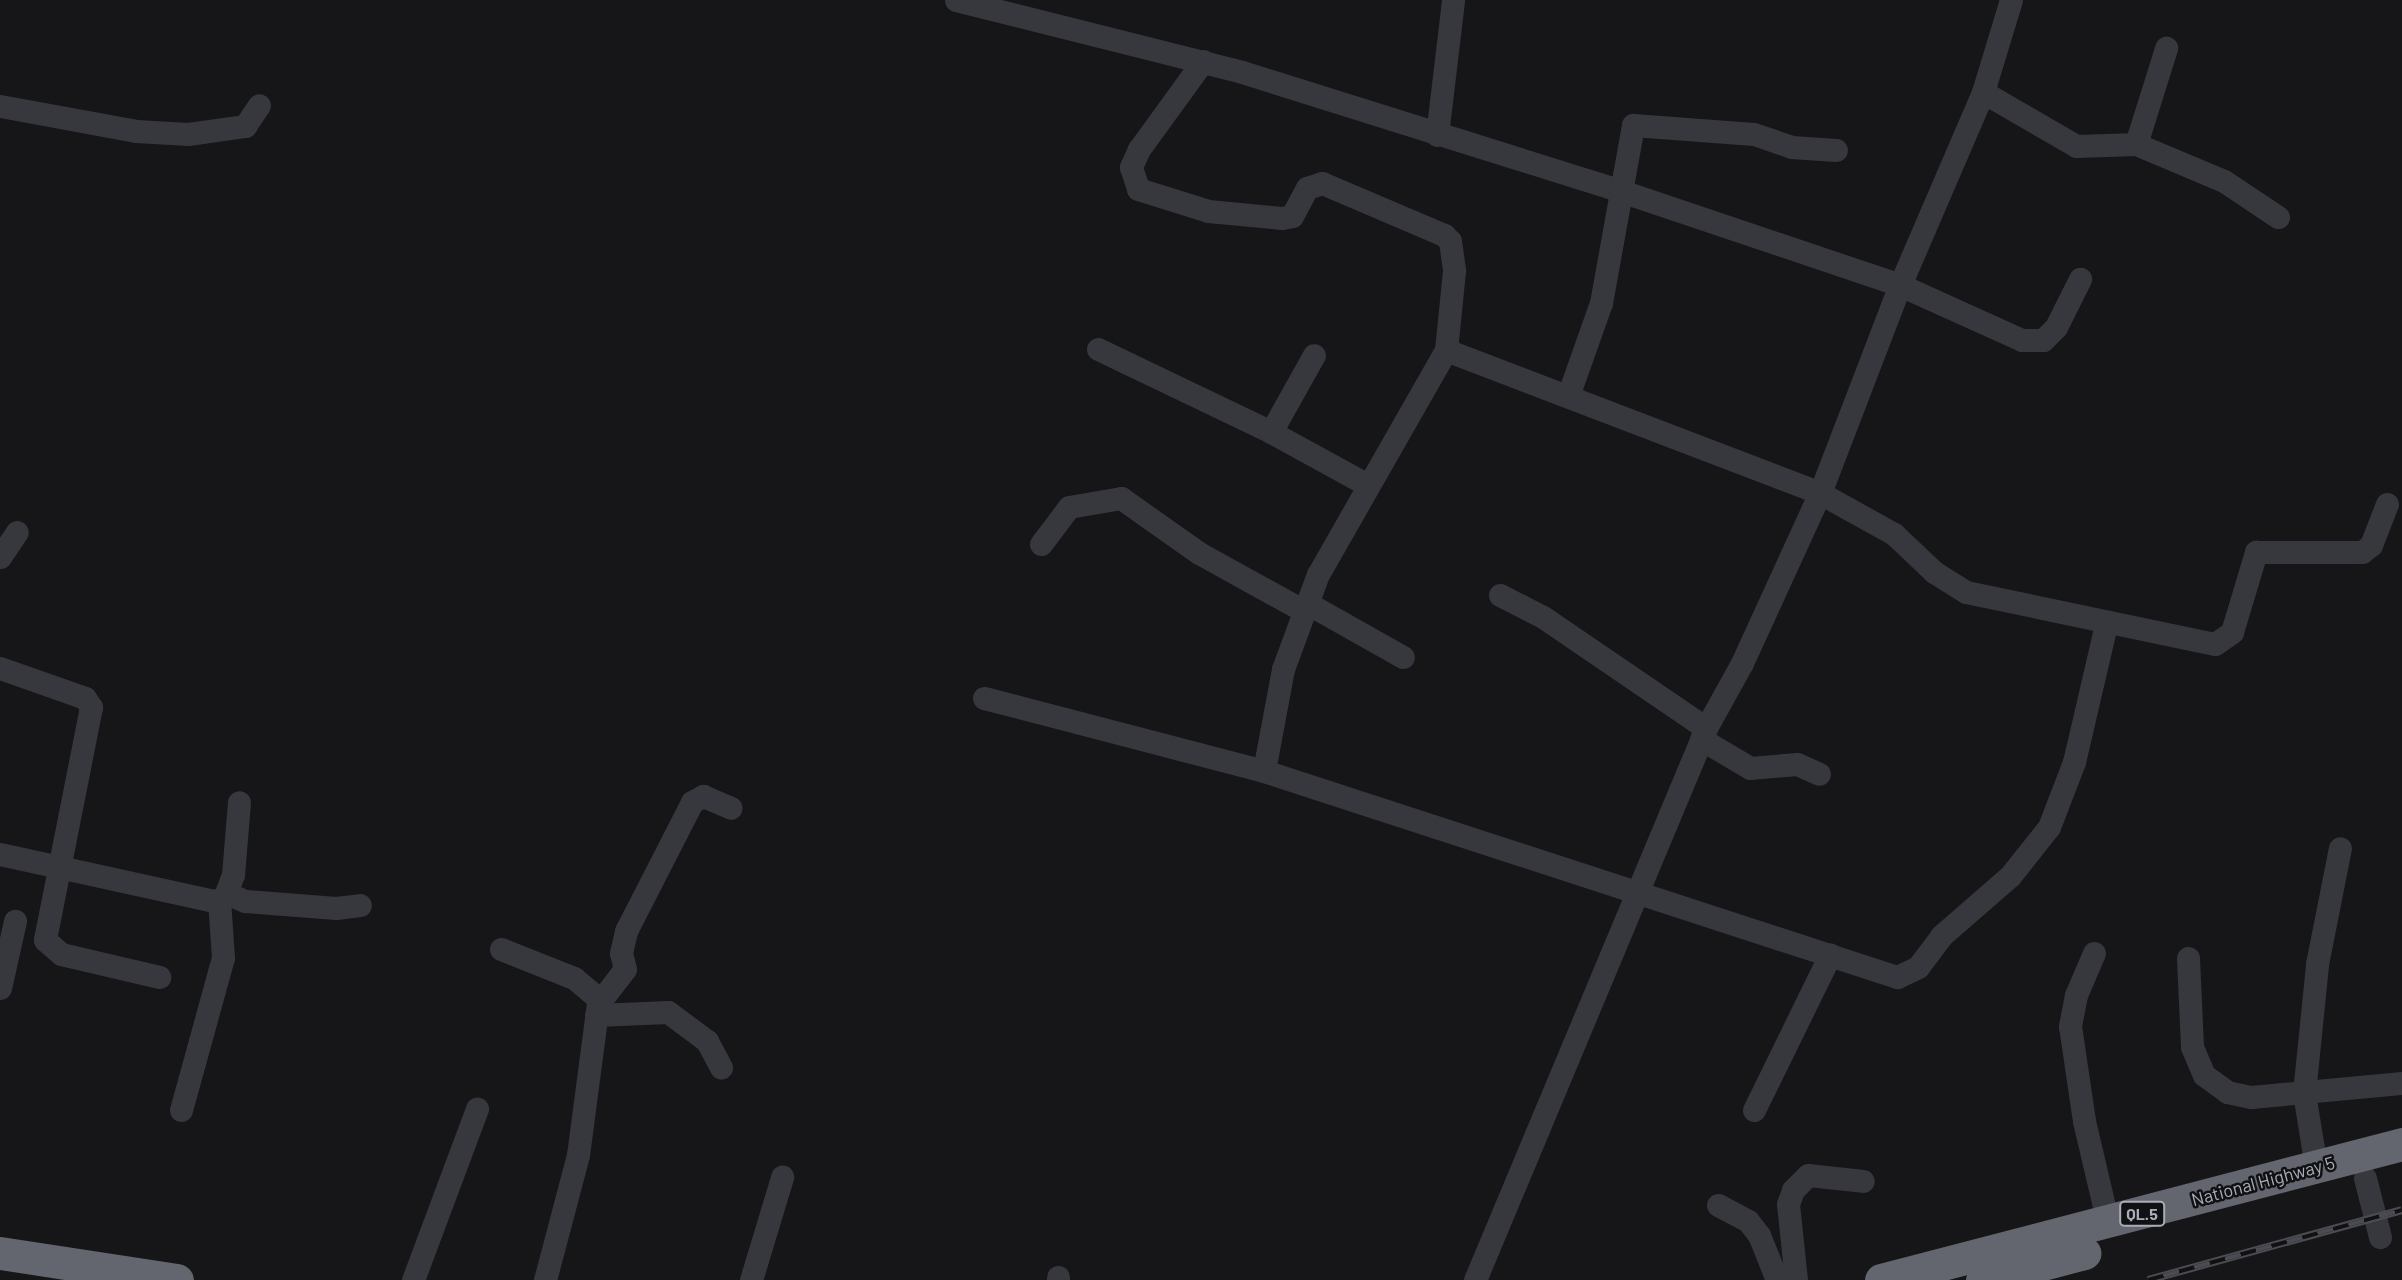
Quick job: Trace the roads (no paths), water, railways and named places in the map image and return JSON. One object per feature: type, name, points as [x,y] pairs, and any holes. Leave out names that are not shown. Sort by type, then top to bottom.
[{"type":"highway","name":"National Highway 5","points":[[1881,1280],[2108,1223],[2402,1144]]},
{"type":"highway","name":"National Highway 5","points":[[1982,1280],[2402,1168]]},
{"type":"highway","points":[[0,1253],[177,1280]]},
{"type":"highway","points":[[0,1272],[53,1280]]},
{"type":"street","points":[[956,0],[1203,61],[1621,191],[1900,285],[2034,342],[2056,327],[2080,279]]},
{"type":"street","points":[[1437,135],[1453,0]]},
{"type":"street","points":[[1475,1280],[1635,891],[1704,733],[1742,663],[1820,493],[1900,285],[1983,92],[2011,0]]},
{"type":"street","points":[[2136,144],[2166,48]]},
{"type":"street","points":[[1203,61],[1139,149],[1131,167],[1138,189],[1208,211],[1282,218],[1292,216],[1307,188],[1322,183],[1444,234],[1450,241],[1454,271],[1446,350],[1368,485],[1305,607],[1283,669],[1264,771]]},
{"type":"street","points":[[1983,92],[2076,146],[2136,144],[2224,181],[2278,217]]},
{"type":"street","points":[[0,106],[136,131],[188,134],[245,126],[259,105]]},
{"type":"street","points":[[1568,396],[1601,303],[1633,125],[1754,134],[1791,147],[1836,150]]},
{"type":"street","points":[[1098,349],[1271,432],[1368,485]]},
{"type":"street","points":[[1446,350],[1820,493],[1894,534],[1934,572],[1966,592],[2106,624],[2222,643],[2232,632],[2256,552],[2362,552],[2371,545],[2387,504]]},
{"type":"street","points":[[1271,432],[1314,355]]},
{"type":"street","points":[[1041,544],[1069,507],[1121,498],[1199,553],[1403,657]]},
{"type":"street","points":[[0,557],[18,533]]},
{"type":"street","points":[[1500,595],[1543,617],[1750,768],[1797,764],[1819,774]]},
{"type":"street","points":[[984,698],[1264,771],[1830,955],[1906,975],[2010,876],[2061,805],[2106,624]]},
{"type":"street","points":[[0,668],[90,703],[46,921],[51,949],[159,977]]},
{"type":"street","points":[[545,1280],[578,1156],[598,1008],[625,968],[621,953],[626,931],[682,814],[703,796],[731,808]]},
{"type":"street","points":[[181,1110],[223,958],[223,897],[239,803]]},
{"type":"street","points":[[2316,1167],[2304,1093],[2317,964],[2340,848]]},
{"type":"street","points":[[0,854],[199,901],[223,897],[271,903],[360,905]]},
{"type":"street","points":[[0,988],[8,920],[46,921]]},
{"type":"street","points":[[501,948],[574,978],[598,1008],[668,1012],[707,1041],[721,1067]]},
{"type":"street","points":[[2094,953],[2076,995],[2070,1026],[2084,1121],[2108,1223]]},
{"type":"street","points":[[1754,1110],[1830,955]]},
{"type":"street","points":[[2188,958],[2192,1047],[2204,1075],[2227,1092],[2251,1097],[2402,1083]]},
{"type":"street","points":[[413,1280],[477,1109]]},
{"type":"street","points":[[1796,1280],[1788,1204],[1793,1190],[1808,1175],[1863,1181]]},
{"type":"street","points":[[751,1280],[782,1177]]},
{"type":"street","points":[[2365,1178],[2381,1237]]},
{"type":"street","points":[[1718,1205],[1748,1221],[1759,1234],[1777,1280]]},
{"type":"railway","points":[[2148,1280],[2402,1210]]}]
